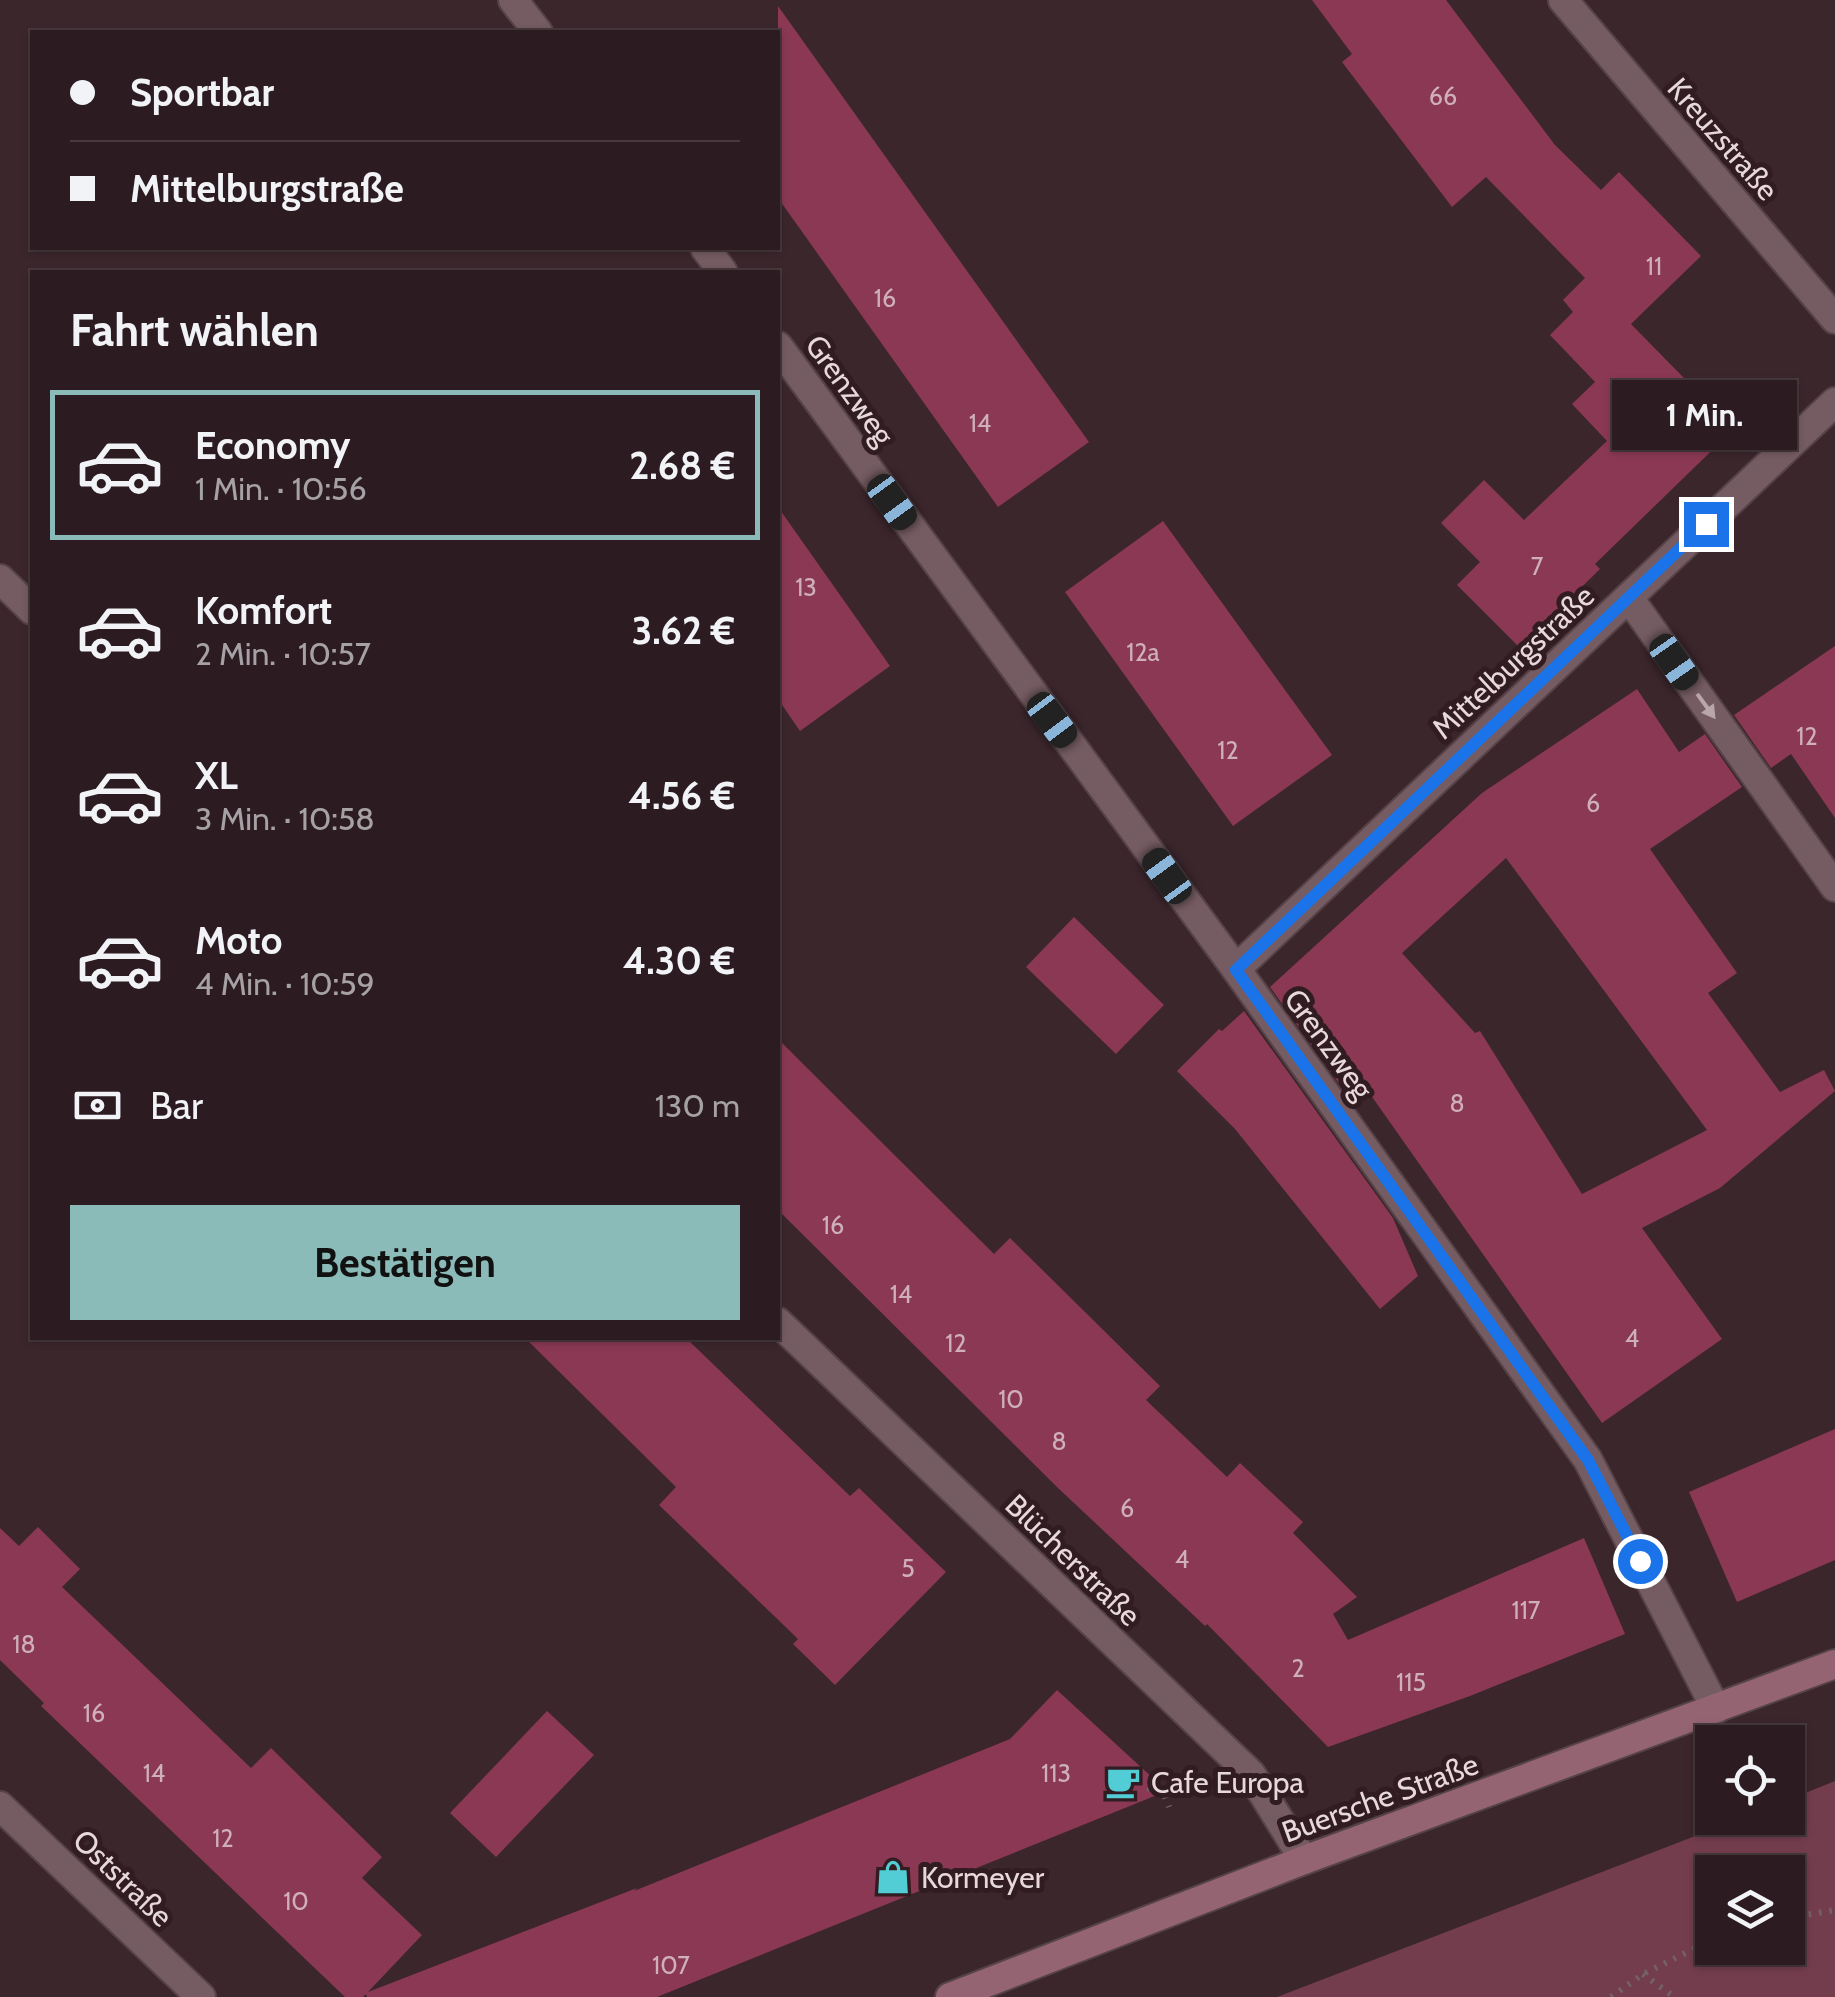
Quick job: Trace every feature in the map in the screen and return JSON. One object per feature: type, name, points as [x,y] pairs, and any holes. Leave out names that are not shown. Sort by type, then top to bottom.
[{"type":"main road","name":"Buersche Straße","points":[[950,1997],[1304,1860],[1835,1664]]},
{"type":"street","points":[[512,0],[536,30]]},
{"type":"street","name":"Kreuzstraße","points":[[1564,0],[1835,319]]},
{"type":"street","name":"Grenzweg","points":[[780,349],[1236,970],[1588,1460],[1716,1709]]},
{"type":"street","name":"Mittelburgstraße","points":[[1236,970],[1835,402]]},
{"type":"street","points":[[0,579],[30,608]]},
{"type":"street","points":[[1628,598],[1835,887]]},
{"type":"street","name":"Blücherstraße","points":[[780,1324],[1251,1774],[1304,1860]]},
{"type":"street","name":"Oststraße","points":[[0,1806],[201,1997]]},
{"type":"path","points":[[1147,1788],[1163,1792],[1169,1807]]},
{"type":"path","points":[[1805,1915],[1835,1910]]},
{"type":"path","points":[[1611,1997],[1643,1974],[1695,1948]]},
{"type":"path","points":[[1643,1974],[1674,1997]]},
{"type":"shaded area","points":[[1835,1781],[1835,1997],[1277,1997],[1698,1835],[1805,1835],[1805,1793]]},
{"type":"building","points":[[1312,0],[1446,0],[1555,145],[1601,190],[1619,172],[1701,256],[1631,324],[1734,429],[1595,564],[1600,569],[1520,648],[1457,585],[1480,562],[1441,523],[1484,480],[1524,520],[1607,441],[1572,404],[1595,382],[1550,335],[1573,312],[1563,300],[1585,278],[1486,177],[1452,207],[1342,62],[1352,54]]},
{"type":"building","points":[[778,6],[1089,442],[998,507],[780,201]]},
{"type":"building","points":[[780,510],[890,666],[800,731],[780,702]]},
{"type":"building","points":[[1163,521],[1332,755],[1233,826],[1065,592]]},
{"type":"building","points":[[1835,646],[1835,818],[1791,754],[1771,768],[1734,715]]},
{"type":"building","points":[[1637,689],[1679,752],[1705,734],[1742,787],[1650,849],[1737,973],[1708,993],[1780,1092],[1824,1070],[1835,1091],[1720,1188],[1642,1228],[1722,1339],[1602,1423],[1370,1094],[1353,1103],[1270,987],[1482,793]],"holes":[[[1506,858],[1707,1130],[1582,1194],[1480,1031],[1475,1033],[1402,953]]]},
{"type":"building","points":[[1074,917],[1164,1005],[1116,1054],[1026,967]]},
{"type":"building","points":[[1244,1011],[1393,1218],[1418,1276],[1380,1309],[1235,1129],[1177,1071],[1219,1029],[1222,1031]]},
{"type":"building","points":[[780,1041],[994,1254],[1010,1238],[1160,1386],[1146,1400],[1227,1477],[1240,1463],[1303,1522],[1293,1533],[1357,1597],[1333,1614],[1348,1640],[1584,1538],[1625,1634],[1328,1747],[1207,1624],[1058,1488],[780,1212]]},
{"type":"building","points":[[527,1340],[688,1340],[850,1496],[859,1488],[946,1572],[835,1685],[793,1644],[798,1639],[659,1505],[676,1487]]},
{"type":"building","points":[[1835,1429],[1835,1560],[1737,1602],[1689,1492]]},
{"type":"building","points":[[38,1527],[80,1569],[62,1587],[251,1768],[271,1748],[382,1857],[362,1878],[422,1935],[368,1992],[637,1888],[634,1891],[1010,1739],[1057,1690],[1167,1791],[657,1997],[345,1997],[41,1706],[44,1703],[0,1660],[0,1528],[19,1546]]},
{"type":"building","points":[[547,1711],[594,1755],[496,1857],[450,1813]]},
{"type":"place","name":"Cafe Europa","points":[[1123,1782]]},
{"type":"place","name":"Kormeyer","points":[[893,1877]]},
{"type":"route","points":[[1640,1561],[1588,1460],[1236,970],[1706,524]]}]
